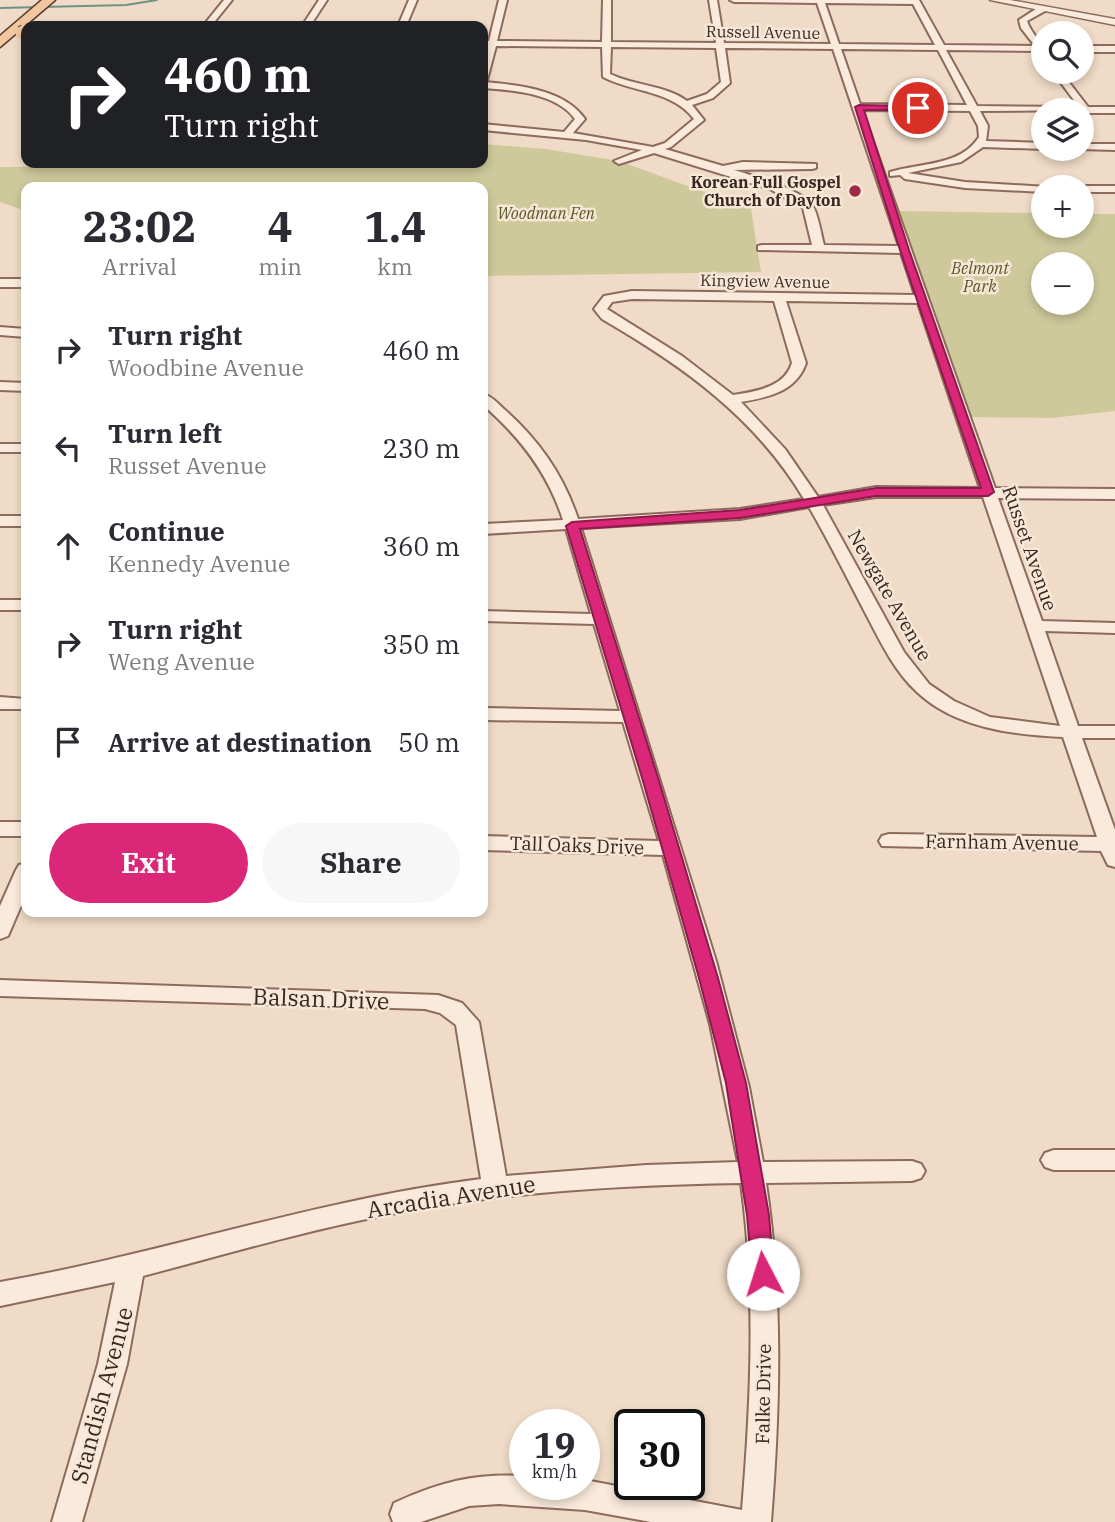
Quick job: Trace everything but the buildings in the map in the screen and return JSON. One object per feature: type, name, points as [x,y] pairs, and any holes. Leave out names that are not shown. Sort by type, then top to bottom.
[{"type":"main road","points":[[33,21],[50,5]]},
{"type":"main road","points":[[0,43],[21,31]]},
{"type":"main road","points":[[0,52],[21,32]]},
{"type":"street","points":[[210,21],[228,0]]},
{"type":"street","points":[[309,21],[323,0]]},
{"type":"street","points":[[404,21],[413,0]]},
{"type":"street","points":[[488,40],[503,0]]},
{"type":"street","points":[[607,0],[604,71],[609,78],[664,92],[698,117],[698,122],[674,142],[619,162]]},
{"type":"street","points":[[685,105],[710,96],[724,88],[726,83],[713,0]]},
{"type":"street","points":[[734,0],[914,1],[985,132],[981,144],[970,154],[953,161],[894,174]]},
{"type":"street","points":[[762,248],[905,250],[859,107],[820,0]]},
{"type":"street","points":[[995,0],[1044,6],[1115,22]]},
{"type":"street","points":[[1031,33],[1023,20],[1044,6]]},
{"type":"street","name":"Russell Avenue","points":[[488,43],[1031,50]]},
{"type":"street","points":[[1094,49],[1115,49]]},
{"type":"street","points":[[488,83],[525,89],[573,110],[580,120],[568,133]]},
{"type":"street","points":[[1066,84],[1077,98]]},
{"type":"street","points":[[859,107],[1031,110]]},
{"type":"street","points":[[1094,110],[1115,110]]},
{"type":"street","points":[[488,127],[568,133],[658,149],[724,169],[788,193],[804,202],[811,212],[819,249]]},
{"type":"street","points":[[981,144],[1031,146]]},
{"type":"street","points":[[1094,147],[1115,147]]},
{"type":"street","points":[[724,169],[743,165],[812,166]]},
{"type":"street","points":[[881,173],[964,185],[1031,188]]},
{"type":"street","points":[[1094,189],[1115,189]]},
{"type":"street","name":"Russet Avenue","points":[[905,250],[1113,849]]},
{"type":"street","points":[[0,283],[21,284]]},
{"type":"street","name":"Kingview Avenue","points":[[608,299],[632,295],[921,299]]},
{"type":"street","points":[[731,399],[772,390],[790,380],[798,369],[799,363],[779,297]]},
{"type":"street","name":"Newgate Avenue","points":[[608,299],[600,309],[606,316],[689,366],[731,399],[781,453],[813,502],[900,660],[924,689],[956,709],[992,723],[1036,730],[1115,732]]},
{"type":"street","points":[[0,331],[21,332]]},
{"type":"street","points":[[0,386],[21,387]]},
{"type":"street","name":"Falke Drive","points":[[488,402],[520,431],[538,453],[556,484],[572,526],[671,848],[736,1083],[752,1172],[763,1274],[763,1439],[756,1522]]},
{"type":"street","points":[[0,448],[21,448]]},
{"type":"street","points":[[488,529],[572,526],[740,514],[876,492],[1115,494]]},
{"type":"street","points":[[0,521],[21,521]]},
{"type":"street","points":[[0,605],[21,605]]},
{"type":"street","points":[[488,616],[601,619]]},
{"type":"street","points":[[1034,626],[1115,628]]},
{"type":"street","points":[[0,703],[21,704]]},
{"type":"street","points":[[488,713],[631,717]]},
{"type":"street","points":[[0,829],[21,829]]},
{"type":"street","name":"Farnham Avenue","points":[[889,841],[1113,849]]},
{"type":"street","name":"Tall Oaks Drive","points":[[488,842],[671,848]]},
{"type":"street","points":[[0,931],[21,882]]},
{"type":"street","name":"Balsan Drive","points":[[0,988],[425,1001],[449,1006],[467,1022],[495,1187]]},
{"type":"street","points":[[1054,1160],[1115,1160]]},
{"type":"street","name":"Arcadia Avenue","points":[[0,1294],[131,1267],[382,1205],[495,1187],[630,1175],[912,1171]]},
{"type":"street","name":"Standish Avenue","points":[[67,1522],[117,1348],[127,1307],[131,1267]]},
{"type":"street","points":[[405,1514],[432,1501],[470,1491],[499,1489],[585,1495],[734,1522]]},
{"type":"green space","name":"Woodman Fen","points":[[488,144],[546,149],[619,161],[751,209],[761,272],[488,276],[488,182],[21,182],[21,209],[0,202],[0,167],[488,168]]},
{"type":"green space","name":"Belmont Park","points":[[894,211],[1031,213],[1031,238],[1094,238],[1094,214],[1115,214],[1115,411],[1051,418],[962,417]]},
{"type":"waterway","points":[[0,8],[126,5],[157,0]]},
{"type":"place","name":"Korean Full Gospel Church of Dayton","points":[[855,191]]},
{"type":"route","points":[[763,1274],[752,1172],[736,1083],[709,978],[651,781],[572,526],[740,514],[876,492],[988,492],[859,107],[918,108]]}]
